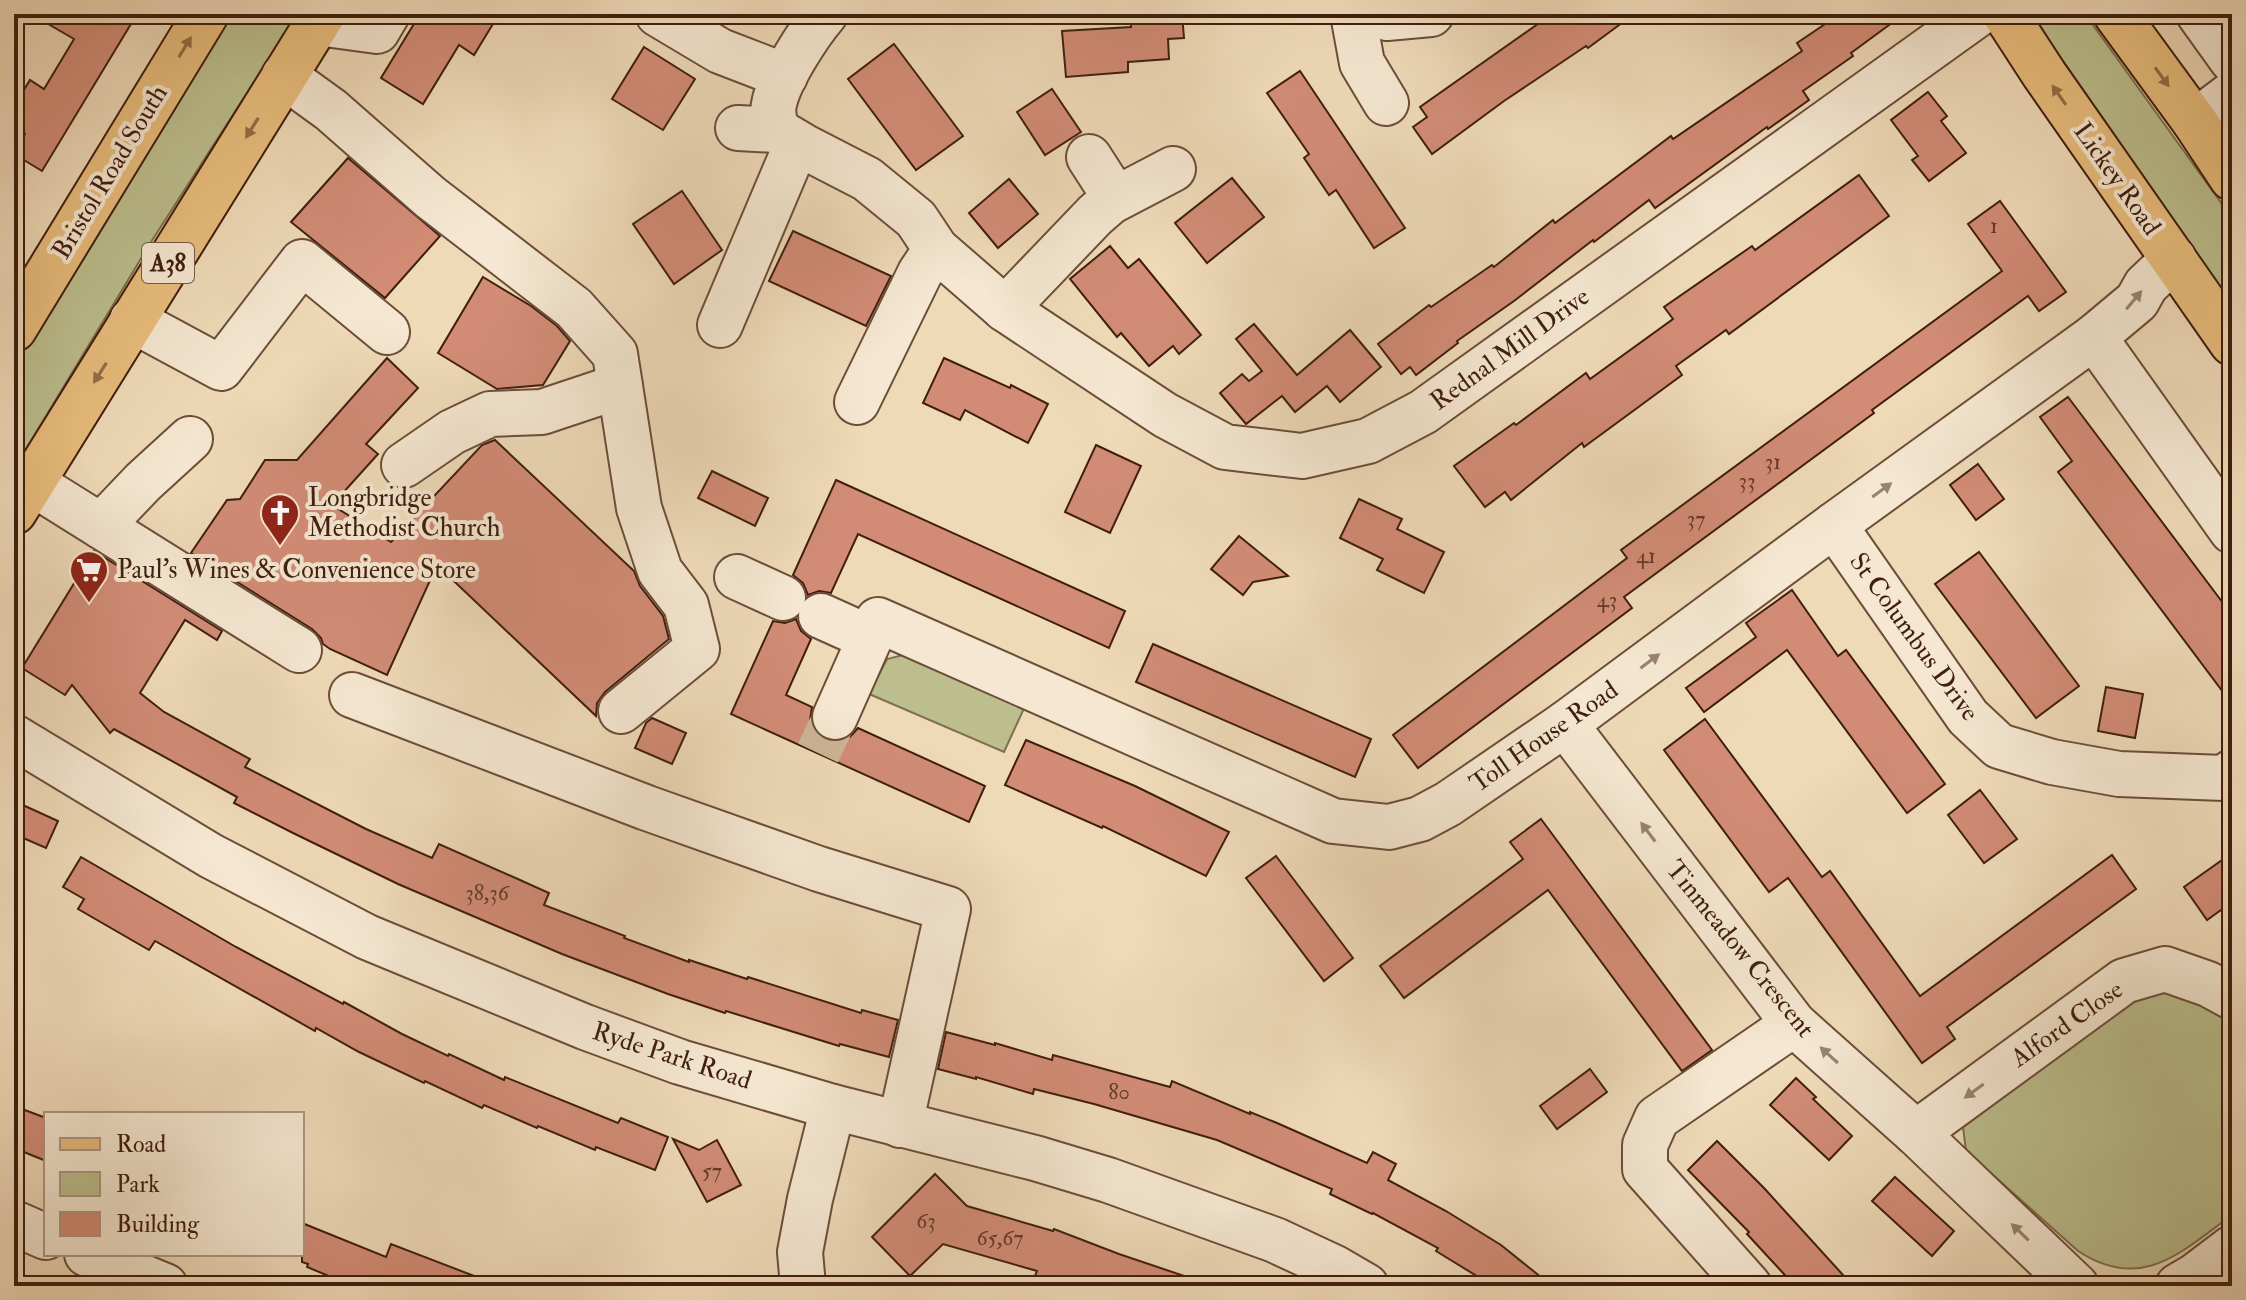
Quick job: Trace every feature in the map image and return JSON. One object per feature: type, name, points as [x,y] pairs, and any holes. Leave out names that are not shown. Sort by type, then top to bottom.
[{"type":"main road","name":"Bristol Road South","points":[[14,329],[206,14]]},
{"type":"main road","name":"Lickey Road","points":[[2005,14],[2232,343]]},
{"type":"main road","points":[[2116,14],[2232,178]]},
{"type":"main road","name":"A38","points":[[23,498],[320,18]]},
{"type":"street","points":[[320,18],[377,31],[387,14]]},
{"type":"street","points":[[658,14],[720,51],[785,76]]},
{"type":"street","points":[[720,325],[770,133],[773,106],[785,76],[825,14]]},
{"type":"street","points":[[1353,14],[1362,63],[1386,103]]},
{"type":"street","points":[[1369,14],[1387,18],[1431,14]]},
{"type":"street","name":"Rednal Mill Drive","points":[[770,133],[867,179],[916,219],[936,249],[1005,309],[1165,415],[1225,447],[1302,456],[1368,441],[1423,412],[1978,14]]},
{"type":"street","points":[[2199,14],[2232,60]]},
{"type":"street","points":[[284,76],[331,110],[430,197],[574,308],[615,354],[639,508],[660,571],[686,605],[697,649],[621,711]]},
{"type":"street","points":[[2195,122],[2232,94]]},
{"type":"street","points":[[1089,157],[1107,185],[1110,202]]},
{"type":"street","points":[[1005,309],[1110,202],[1173,169]]},
{"type":"street","points":[[857,402],[920,273],[936,249]]},
{"type":"street","name":"Toll House Road","points":[[862,656],[878,620],[1333,821],[1389,827],[1420,819],[1448,804],[1565,724],[2094,337],[2137,301],[2146,285],[2174,259]]},
{"type":"street","points":[[132,320],[221,368],[302,262],[387,332]]},
{"type":"street","points":[[2094,337],[2232,531]]},
{"type":"street","points":[[404,465],[452,432],[490,414],[542,412],[620,386]]},
{"type":"street","points":[[101,526],[190,439]]},
{"type":"street","points":[[23,498],[101,526],[299,650]]},
{"type":"street","name":"St Columbus Drive","points":[[1834,525],[1968,717],[1999,746],[2052,762],[2119,774],[2224,778],[2232,772]]},
{"type":"street","points":[[737,577],[802,607],[862,656],[835,717]]},
{"type":"street","points":[[352,695],[647,808],[819,869],[948,909],[900,1125]]},
{"type":"street","name":"Tinmeadow Crescent","points":[[1565,724],[1794,1024],[1916,1133],[2076,1286]]},
{"type":"street","name":"Ryde Park Road","points":[[14,737],[211,856],[367,937],[585,1027],[680,1062],[833,1107],[1035,1158],[1108,1180],[1275,1240],[1366,1286]]},
{"type":"street","name":"Alford Close","points":[[1916,1133],[2124,981],[2165,969],[2208,984],[2232,997]]},
{"type":"street","points":[[1749,1286],[1645,1169],[1645,1145],[1657,1118],[1794,1024]]},
{"type":"street","points":[[803,1286],[800,1252],[833,1107]]},
{"type":"street","points":[[14,1223],[44,1236]]},
{"type":"street","points":[[2178,1286],[2232,1248]]},
{"type":"street","points":[[92,1256],[165,1286]]},
{"type":"green space","points":[[221,14],[298,14],[151,242],[14,469],[14,353]]},
{"type":"green space","points":[[2030,14],[2085,14],[2232,218],[2232,304]]},
{"type":"green space","points":[[907,654],[1026,704],[1004,752],[869,694],[887,659]]},
{"type":"green space","points":[[2165,989],[2199,1002],[2232,1020],[2232,1215],[2178,1254],[2160,1263],[2141,1268],[2122,1268],[2101,1263],[2078,1251],[1966,1151],[1963,1127],[2136,996]]},
{"type":"building","points":[[31,14],[137,14],[42,171],[14,154],[25,134],[14,128],[14,106],[30,80],[44,89],[74,39]]},
{"type":"building","points":[[420,14],[499,14],[474,55],[459,45],[423,104],[381,78]]},
{"type":"building","points":[[1130,14],[1182,14],[1184,38],[1168,39],[1169,59],[1128,62],[1128,72],[1066,77],[1062,31],[1131,27]]},
{"type":"building","points":[[1552,14],[1634,14],[1588,48],[1586,46],[1504,101],[1432,154],[1413,127],[1427,117],[1420,107]]},
{"type":"building","points":[[1840,14],[1904,14],[1851,53],[1853,56],[1803,91],[1809,100],[1655,208],[1649,200],[1457,341],[1416,375],[1410,367],[1401,374],[1378,344],[1429,305],[1431,307],[1492,265],[1494,267],[1553,220],[1555,223],[1671,136],[1673,139],[1802,51],[1797,43]]},
{"type":"building","points":[[894,44],[963,136],[916,170],[848,79]]},
{"type":"building","points":[[644,47],[695,79],[663,130],[612,99]]},
{"type":"building","points":[[1300,71],[1405,228],[1374,248],[1336,190],[1329,195],[1304,158],[1309,154],[1267,93]]},
{"type":"building","points":[[1052,89],[1081,132],[1045,155],[1017,112]]},
{"type":"building","points":[[1928,92],[1947,116],[1941,121],[1966,153],[1929,181],[1912,160],[1918,156],[1891,120]]},
{"type":"building","points":[[348,158],[440,236],[385,298],[291,222]]},
{"type":"building","points":[[1859,175],[1889,216],[1729,334],[1726,330],[1676,366],[1682,375],[1584,447],[1582,443],[1511,500],[1505,492],[1485,507],[1454,466],[1586,373],[1590,379],[1673,319],[1664,307],[1752,246],[1755,250]]},
{"type":"building","points":[[1232,178],[1264,217],[1207,263],[1175,223]]},
{"type":"building","points":[[1009,179],[1038,214],[998,248],[969,213]]},
{"type":"building","points":[[682,191],[722,250],[674,284],[633,224]]},
{"type":"building","points":[[2000,201],[2066,292],[2039,311],[2028,296],[1872,410],[1874,413],[1624,597],[1632,608],[1418,768],[1393,735],[1627,558],[1621,550],[2002,271],[1968,224]]},
{"type":"building","points":[[793,231],[891,276],[866,326],[769,281]]},
{"type":"building","points":[[1110,246],[1128,268],[1139,259],[1201,335],[1179,354],[1173,346],[1149,366],[1121,333],[1117,337],[1070,279]]},
{"type":"building","points":[[483,277],[531,306],[557,326],[570,341],[543,385],[497,389],[438,353]]},
{"type":"building","points":[[1254,324],[1297,375],[1350,330],[1381,367],[1340,402],[1327,386],[1295,412],[1282,396],[1246,424],[1220,393],[1242,374],[1249,381],[1262,371],[1236,339]]},
{"type":"building","points":[[387,358],[418,388],[366,444],[378,454],[332,505],[391,542],[482,445],[495,440],[634,571],[640,586],[663,616],[669,639],[605,692],[597,703],[596,716],[437,565],[387,675],[330,649],[312,629],[191,553],[227,500],[240,499],[265,460],[297,460]]},
{"type":"building","points":[[944,358],[1010,388],[1011,385],[1048,404],[1028,443],[965,410],[960,420],[923,403]]},
{"type":"building","points":[[2068,397],[2232,615],[2232,704],[2058,472],[2072,461],[2040,417]]},
{"type":"building","points":[[1096,445],[1141,466],[1110,533],[1065,512]]},
{"type":"building","points":[[1978,464],[2004,499],[1976,520],[1950,485]]},
{"type":"building","points":[[712,471],[768,498],[755,526],[698,498]]},
{"type":"building","points":[[836,480],[1125,611],[1109,648],[858,534],[831,593],[819,591],[808,595],[803,583],[793,575]]},
{"type":"building","points":[[1359,499],[1402,519],[1397,529],[1444,552],[1424,593],[1377,570],[1383,559],[1340,538]]},
{"type":"building","points":[[1239,536],[1288,576],[1253,582],[1243,595],[1211,569]]},
{"type":"building","points":[[94,551],[222,631],[217,640],[185,620],[140,693],[164,712],[250,759],[245,767],[366,829],[432,858],[439,844],[549,893],[544,905],[624,938],[689,962],[861,1013],[862,1010],[898,1020],[889,1057],[725,1013],[562,954],[398,884],[293,833],[234,803],[237,797],[114,729],[110,733],[72,685],[65,695],[22,668]]},
{"type":"building","points":[[1979,552],[2079,686],[2036,718],[1935,584]]},
{"type":"building","points":[[1792,590],[1838,656],[1846,650],[1945,784],[1907,813],[1787,650],[1704,712],[1686,688],[1756,637],[1746,623]]},
{"type":"building","points":[[796,619],[801,631],[811,639],[786,695],[812,707],[810,720],[815,732],[826,740],[838,742],[850,737],[858,728],[985,786],[969,822],[731,714],[773,621],[785,623]]},
{"type":"building","points":[[1153,644],[1371,739],[1355,777],[1136,682]]},
{"type":"building","points":[[2106,687],[2143,694],[2135,738],[2098,731]]},
{"type":"building","points":[[652,718],[686,733],[672,764],[635,748],[646,723]]},
{"type":"building","points":[[1705,719],[1822,877],[1830,871],[1920,996],[2112,855],[2136,889],[1947,1027],[1955,1039],[1922,1063],[1788,878],[1769,892],[1664,750]]},
{"type":"building","points":[[1026,740],[1135,786],[1229,832],[1206,876],[1103,826],[1005,785]]},
{"type":"building","points":[[1980,790],[2017,839],[1984,863],[1948,815]]},
{"type":"building","points":[[14,801],[58,821],[46,848],[14,834]]},
{"type":"building","points":[[1541,819],[1712,1050],[1682,1071],[1548,890],[1404,998],[1380,966],[1523,859],[1510,842]]},
{"type":"building","points":[[2232,853],[2232,902],[2207,920],[2184,887]]},
{"type":"building","points":[[1276,856],[1353,958],[1324,981],[1246,878]]},
{"type":"building","points":[[81,857],[236,947],[448,1056],[618,1123],[621,1118],[668,1137],[655,1170],[537,1128],[484,1105],[482,1108],[424,1083],[316,1028],[315,1031],[155,941],[149,950],[78,909],[84,899],[63,887]]},
{"type":"building","points":[[946,1032],[1052,1060],[1053,1055],[1170,1087],[1172,1081],[1367,1163],[1373,1152],[1396,1164],[1388,1180],[1501,1245],[1552,1286],[1493,1286],[1436,1251],[1438,1248],[1330,1194],[1332,1189],[1217,1140],[1094,1104],[1034,1089],[1033,1094],[938,1069]]},
{"type":"building","points":[[1590,1069],[1607,1092],[1557,1129],[1540,1106]]},
{"type":"building","points":[[1796,1078],[1852,1136],[1829,1160],[1770,1105]]},
{"type":"building","points":[[14,1106],[44,1117],[44,1160],[14,1148]]},
{"type":"building","points":[[673,1139],[699,1150],[717,1140],[741,1185],[707,1202]]},
{"type":"building","points":[[1717,1141],[1853,1286],[1795,1286],[1747,1234],[1749,1232],[1688,1170]]},
{"type":"building","points":[[935,1174],[967,1206],[1054,1229],[1199,1281],[1198,1286],[1059,1286],[1035,1276],[1037,1271],[943,1244],[910,1276],[872,1237]]},
{"type":"building","points":[[1895,1177],[1954,1231],[1932,1256],[1872,1201]]},
{"type":"building","points":[[304,1224],[386,1257],[391,1244],[495,1286],[389,1286],[367,1277],[363,1286],[353,1286],[302,1262]]},
{"type":"tunnel","points":[[818,753],[835,717]]},
{"type":"place","name":"Longbridge Methodist Church","points":[[280,547]]},
{"type":"place","name":"Paul's Wines & Convenience Store","points":[[89,604]]}]
